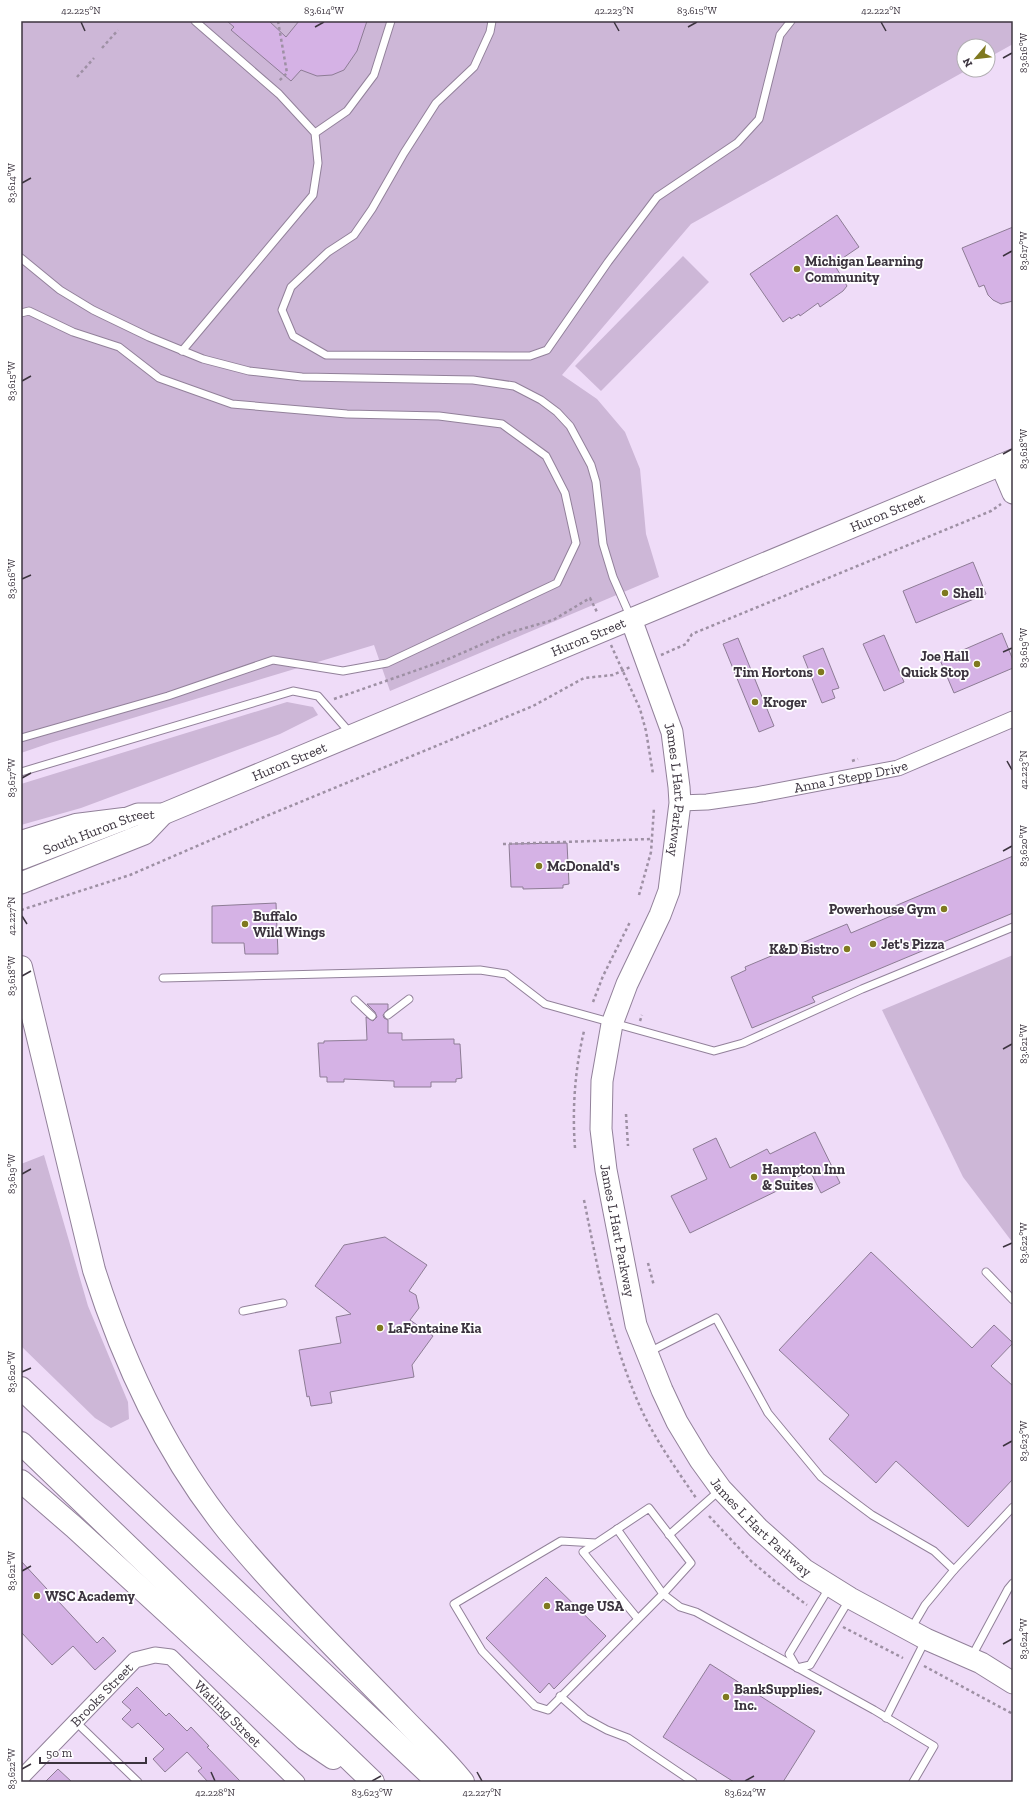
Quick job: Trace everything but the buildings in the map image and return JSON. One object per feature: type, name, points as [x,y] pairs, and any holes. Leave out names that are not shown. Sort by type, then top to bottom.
[{"type":"highway","points":[[21,842],[76,825],[124,819]]},
{"type":"highway","points":[[21,966],[94,1270],[111,1322],[148,1406],[198,1490],[232,1536],[290,1600],[463,1782]]},
{"type":"highway","points":[[21,1388],[438,1782]]},
{"type":"highway","points":[[21,1443],[374,1782]]},
{"type":"highway","points":[[21,1481],[74,1527],[305,1739],[367,1782]]},
{"type":"street","name":"Huron Street","points":[[163,814],[631,618],[1007,463]]},
{"type":"street","points":[[1006,499],[1007,463]]},
{"type":"street","name":"James L Hart Parkway","points":[[631,618],[672,732],[680,787],[680,803],[669,890],[660,915],[627,984],[612,1024],[602,1081],[603,1142],[606,1170],[636,1325],[677,1422],[700,1460],[721,1489],[758,1528],[805,1570],[830,1586],[918,1635],[982,1663],[1013,1683]]},
{"type":"street","name":"Anna J Stepp Drive","points":[[680,803],[707,802],[756,795],[898,768],[1013,719]]},
{"type":"street","name":"South Huron Street","points":[[21,859],[138,814],[163,814]]},
{"type":"street","name":"South Huron Street","points":[[21,883],[144,834],[163,814]]},
{"type":"street","name":"Brooks Street","points":[[21,1778],[135,1660],[155,1655]]},
{"type":"street","name":"Watling Street","points":[[155,1655],[171,1657],[297,1782]]},
{"type":"lane","points":[[182,351],[313,195],[318,163],[315,133],[272,87],[195,21]]},
{"type":"lane","points":[[315,133],[348,111],[374,75],[391,21]]},
{"type":"lane","points":[[492,21],[490,32],[474,68],[436,103],[404,153],[372,209],[354,235],[328,252],[290,288],[282,310],[293,336],[326,355],[530,356],[547,350],[608,262],[657,196],[737,143],[759,119],[780,35],[791,21]]},
{"type":"lane","points":[[21,258],[60,290],[93,310],[182,351],[203,359],[249,371],[302,377],[473,380],[514,386],[541,400],[557,412],[570,426],[591,465],[596,482],[603,544],[613,577],[631,618]]},
{"type":"lane","points":[[21,313],[29,311],[73,332],[119,347],[159,378],[232,404],[347,414],[439,416],[502,424],[546,456],[565,493],[576,543],[557,583],[387,662],[343,671],[273,660],[168,696],[21,738]]},
{"type":"lane","points":[[21,772],[293,691],[318,696],[352,735]]},
{"type":"lane","points":[[163,978],[480,970],[506,974],[545,1004],[612,1024],[714,1051],[743,1043],[883,980],[1013,927]]},
{"type":"lane","points":[[388,1014],[409,999]]},
{"type":"lane","points":[[354,1000],[372,1016]]},
{"type":"lane","points":[[986,1272],[1013,1300]]},
{"type":"lane","points":[[242,1311],[283,1303]]},
{"type":"lane","points":[[647,1353],[716,1318],[768,1413],[821,1477],[872,1515],[934,1551],[954,1570]]},
{"type":"lane","points":[[669,1535],[721,1489]]},
{"type":"lane","points":[[886,1718],[918,1635],[925,1606],[954,1570],[1013,1507]]},
{"type":"lane","points":[[596,1543],[560,1541],[454,1604],[482,1651],[535,1706],[548,1710],[560,1696],[638,1619],[663,1594],[691,1563],[649,1508],[583,1552],[638,1619]]},
{"type":"lane","points":[[617,1529],[663,1594],[680,1607],[696,1612],[934,1746],[913,1782]]},
{"type":"lane","points":[[970,1658],[1008,1588],[1013,1583]]},
{"type":"lane","points":[[796,1668],[789,1654],[830,1586]]},
{"type":"lane","points":[[796,1668],[810,1665],[850,1598]]},
{"type":"lane","points":[[560,1696],[585,1718],[607,1730],[628,1738],[693,1782]]},
{"type":"lane","points":[[76,1722],[138,1782]]},
{"type":"path","points":[[272,87],[287,74],[278,21]]},
{"type":"path","points":[[102,48],[118,30]]},
{"type":"path","points":[[77,77],[94,58]]},
{"type":"path","points":[[665,654],[686,644],[692,634],[991,511],[1006,499]]},
{"type":"path","points":[[324,702],[365,690],[446,660],[508,633],[553,620],[590,598],[592,601]]},
{"type":"path","points":[[618,661],[624,670],[640,709],[653,774]]},
{"type":"path","points":[[21,910],[130,875],[264,817],[533,706],[584,678],[613,676],[628,668]]},
{"type":"path","points":[[639,895],[650,852],[654,808]]},
{"type":"path","points":[[503,844],[652,839]]},
{"type":"path","points":[[593,1002],[603,976],[630,922]]},
{"type":"path","points":[[575,1148],[574,1098],[580,1045],[584,1031]]},
{"type":"path","points":[[626,1114],[628,1146]]},
{"type":"path","points":[[648,1263],[654,1286]]},
{"type":"path","points":[[708,1516],[752,1561],[776,1582],[809,1606]]},
{"type":"path","points":[[842,1627],[903,1658]]},
{"type":"path","points":[[923,1666],[1013,1714]]},
{"type":"shaded area","points":[[21,21],[1013,21],[1013,44],[996,54],[996,38],[956,38],[956,76],[691,224],[562,375],[597,399],[625,432],[640,469],[646,534],[659,577],[390,691],[374,645],[21,753]]},
{"type":"shaded area","points":[[683,256],[709,282],[601,391],[575,366]]},
{"type":"shaded area","points":[[287,702],[313,707],[318,715],[280,734],[81,808],[21,825],[21,784]]},
{"type":"shaded area","points":[[1013,955],[1013,1243],[963,1177],[882,1010]]},
{"type":"shaded area","points":[[44,1155],[88,1306],[128,1402],[129,1419],[111,1428],[95,1418],[21,1346],[21,1164]]},
{"type":"place","name":"Michigan Learning Community","points":[[797,269]]},
{"type":"place","name":"Shell","points":[[945,593]]},
{"type":"place","name":"Joe Hall Quick Stop","points":[[977,664]]},
{"type":"place","name":"Tim Hortons","points":[[821,672]]},
{"type":"place","name":"Kroger","points":[[755,702]]},
{"type":"place","name":"McDonald's","points":[[539,866]]},
{"type":"place","name":"Powerhouse Gym","points":[[944,909]]},
{"type":"place","name":"Buffalo Wild Wings","points":[[245,924]]},
{"type":"place","name":"Jet's Pizza","points":[[873,944]]},
{"type":"place","name":"K&D Bistro","points":[[847,949]]},
{"type":"place","name":"Hampton Inn & Suites","points":[[754,1177]]},
{"type":"place","name":"LaFontaine Kia","points":[[380,1328]]},
{"type":"place","name":"WSC Academy","points":[[37,1596]]},
{"type":"place","name":"Range USA","points":[[547,1606]]},
{"type":"place","name":"BankSupplies, Inc.","points":[[726,1697]]}]
